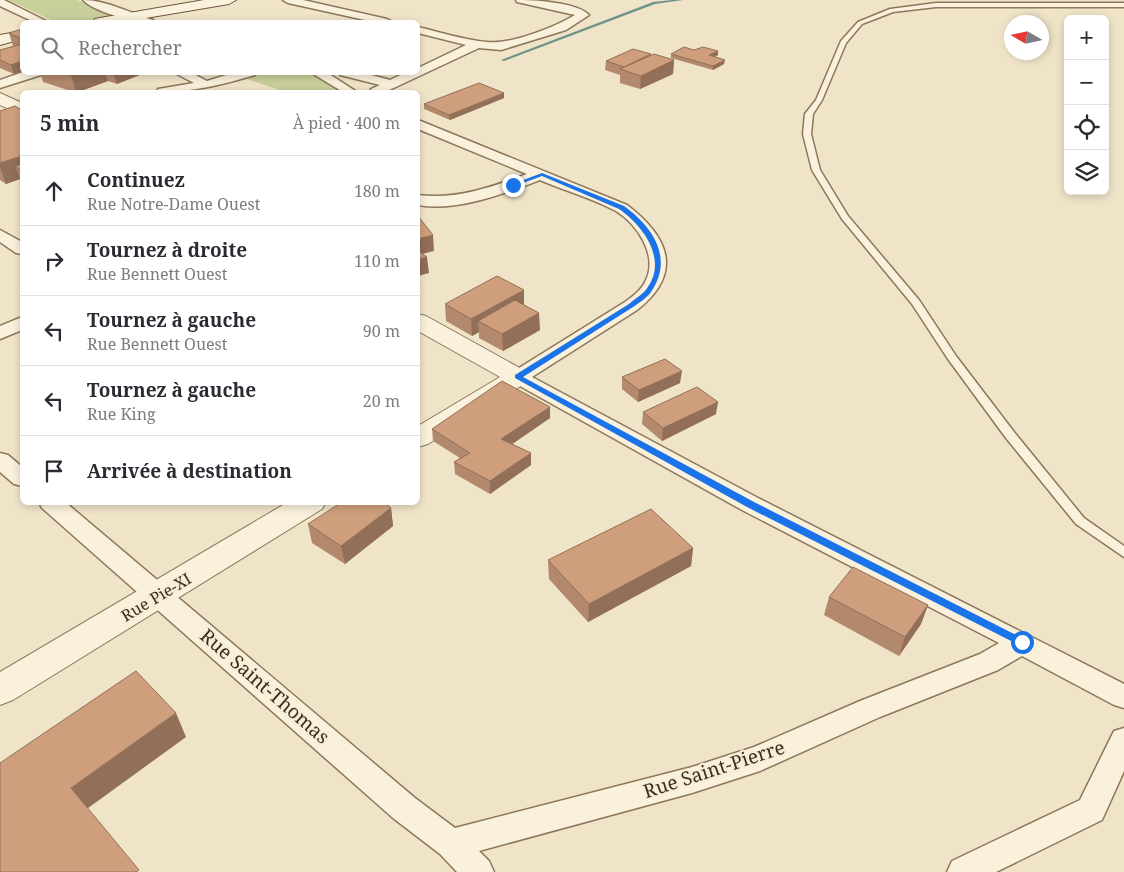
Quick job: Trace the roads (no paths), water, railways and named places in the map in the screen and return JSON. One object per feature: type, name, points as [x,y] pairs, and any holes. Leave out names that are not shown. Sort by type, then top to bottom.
[{"type":"street","points":[[88,0],[130,18],[140,20]]},
{"type":"street","points":[[288,0],[379,20]]},
{"type":"street","points":[[420,30],[477,44],[508,45],[562,28],[583,15],[578,12],[521,0]]},
{"type":"street","points":[[115,20],[220,1]]},
{"type":"street","points":[[0,2],[38,20]]},
{"type":"street","points":[[0,39],[20,35]]},
{"type":"street","points":[[420,72],[477,44]]},
{"type":"street","points":[[0,84],[28,75]]},
{"type":"street","points":[[186,75],[199,81],[204,86]]},
{"type":"street","points":[[180,90],[204,86],[240,75]]},
{"type":"street","points":[[321,75],[348,90]]},
{"type":"street","points":[[355,75],[393,85]]},
{"type":"street","points":[[381,90],[413,75]]},
{"type":"street","points":[[0,98],[20,116]]},
{"type":"street","points":[[420,125],[621,208],[632,215],[647,231],[658,255],[656,275],[648,292],[631,306],[420,437]]},
{"type":"street","points":[[420,201],[437,203],[494,192],[542,174]]},
{"type":"street","points":[[0,235],[20,248]]},
{"type":"street","points":[[420,322],[750,504],[1022,642],[1124,697]]},
{"type":"street","points":[[0,333],[20,324]]},
{"type":"street","points":[[0,460],[20,477]]},
{"type":"street","name":"Rue Saint-Thomas","points":[[54,505],[404,808],[451,844],[478,872]]},
{"type":"street","name":"Rue Pie-XI","points":[[0,690],[307,505]]},
{"type":"street","name":"Rue Saint-Pierre","points":[[451,844],[692,780],[760,758],[870,709],[989,662],[1022,642]]},
{"type":"street","points":[[964,872],[1091,810],[1124,740]]},
{"type":"lane","points":[[1124,4],[936,5],[892,10],[860,23],[843,42],[819,100],[809,114],[807,134],[816,170],[845,217],[916,302],[952,357],[1010,435],[1080,521],[1124,552]]},
{"type":"waterway","points":[[503,60],[654,3],[681,0]]}]
